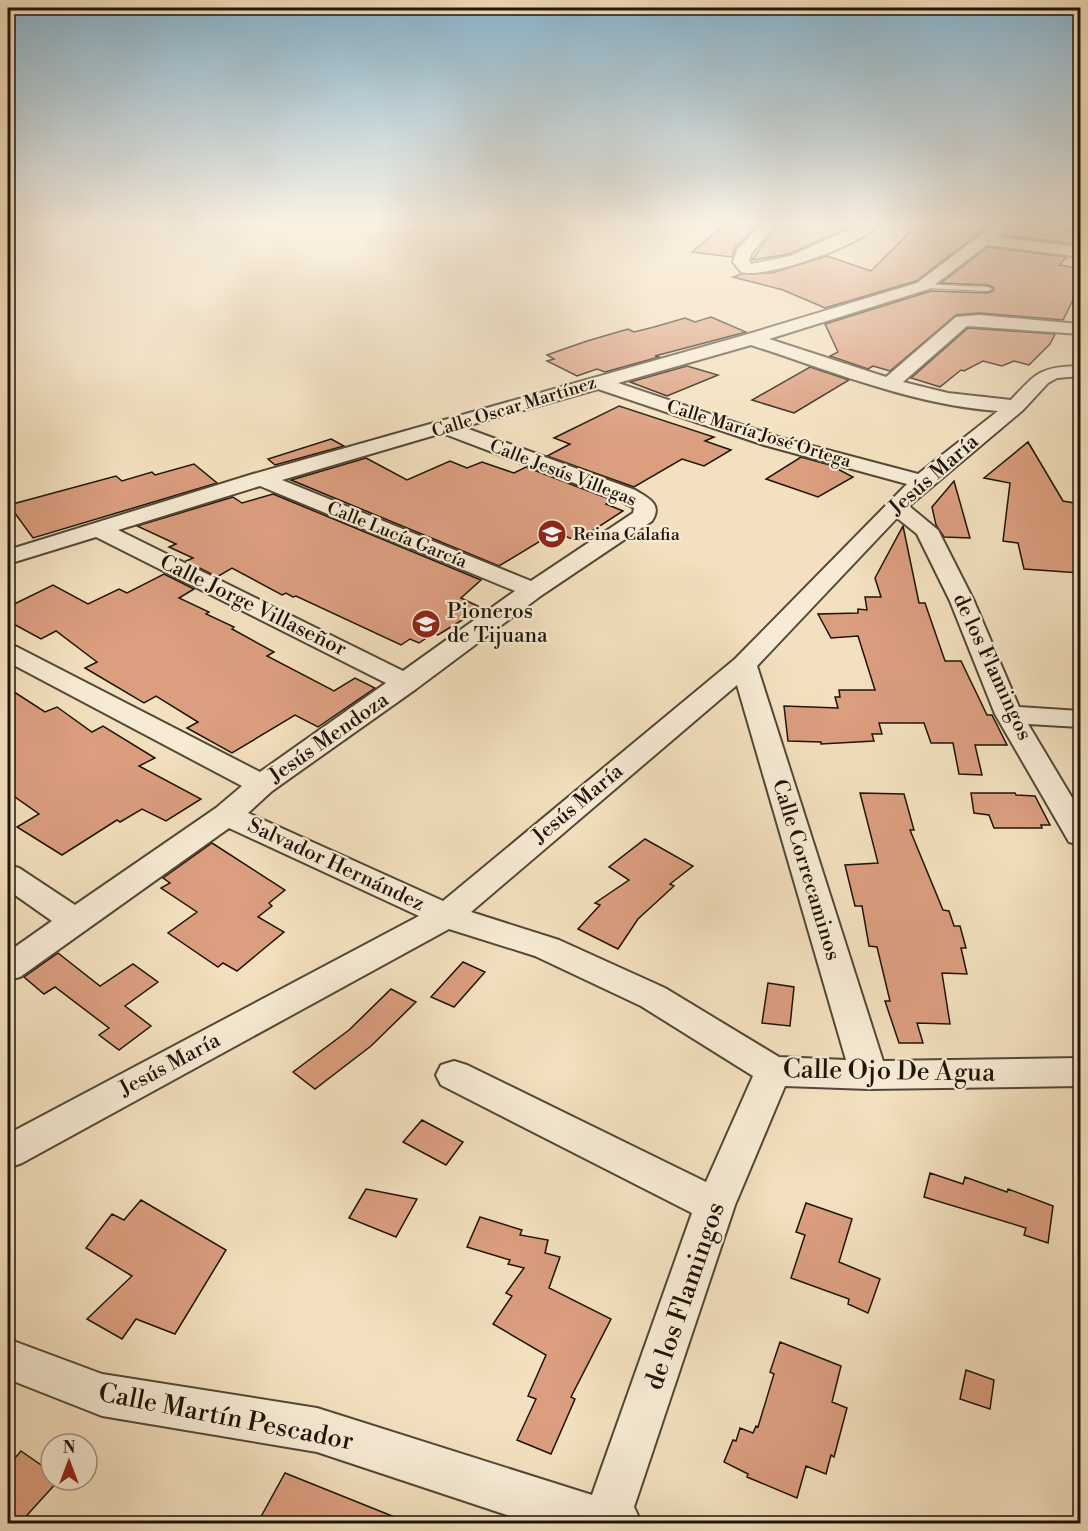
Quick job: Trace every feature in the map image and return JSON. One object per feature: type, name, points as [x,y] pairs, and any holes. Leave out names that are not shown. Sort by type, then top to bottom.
[{"type":"street","name":"Calle Oscar Martínez","points":[[8,557],[261,479],[446,428],[890,296]]},
{"type":"street","points":[[890,383],[962,321],[969,319],[1080,329]]},
{"type":"street","points":[[751,339],[890,383],[957,401],[1016,406]]},
{"type":"street","name":"Jesús María","points":[[8,1152],[446,916],[744,665],[896,506],[1016,406],[1041,379],[1053,373],[1080,370]]},
{"type":"street","name":"Calle María José Ortega","points":[[597,382],[771,441],[922,482]]},
{"type":"street","name":"Calle Jesús Villegas","points":[[446,428],[627,495],[645,505]]},
{"type":"street","name":"Calle Lucía García","points":[[261,479],[533,590]]},
{"type":"street","name":"Jesús Mendoza","points":[[8,968],[227,815],[262,785],[408,683],[533,590],[644,516],[645,505]]},
{"type":"street","name":"de los Flamingos","points":[[896,506],[927,530],[962,601],[1009,714],[1080,835]]},
{"type":"street","name":"Calle Jorge Villaseñor","points":[[98,529],[408,683]]},
{"type":"street","points":[[8,652],[262,785]]},
{"type":"street","name":"Calle Correcaminos","points":[[744,665],[869,1075]]},
{"type":"street","points":[[1009,714],[1080,719]]},
{"type":"street","name":"Salvador Hernández","points":[[227,815],[446,916]]},
{"type":"street","points":[[8,875],[74,920]]},
{"type":"street","name":"Calle Ojo De Agua","points":[[446,916],[547,948],[653,997],[772,1071],[869,1075],[1080,1072]]},
{"type":"street","name":"de los Flamingos","points":[[609,1523],[716,1205],[772,1071]]},
{"type":"street","points":[[454,1075],[716,1205]]},
{"type":"street","name":"Calle Martín Pescador","points":[[8,1359],[102,1395],[317,1430],[609,1523]]},
{"type":"building","points":[[798,296],[864,296],[825,308]]},
{"type":"building","points":[[914,296],[1075,296],[1063,320],[979,313],[956,315],[890,371],[873,366],[868,369],[830,356],[838,352],[825,324]]},
{"type":"building","points":[[711,317],[746,332],[605,372],[597,369],[577,376],[547,361],[554,359],[547,355],[628,329],[634,332],[685,318],[695,322]]},
{"type":"building","points":[[968,328],[1055,334],[1050,344],[1029,365],[1014,361],[1002,366],[983,361],[964,371],[961,370],[940,387],[911,378]]},
{"type":"building","points":[[687,366],[718,375],[667,396],[630,382]]},
{"type":"building","points":[[810,367],[849,380],[794,413],[752,400]]},
{"type":"building","points":[[619,406],[714,437],[705,441],[731,450],[704,466],[682,459],[634,487],[547,456],[570,444],[554,438]]},
{"type":"building","points":[[331,439],[344,446],[275,465],[268,459]]},
{"type":"building","points":[[1028,442],[1063,501],[1080,504],[1080,573],[1024,569],[1018,543],[1003,541],[1010,483],[984,478]]},
{"type":"building","points":[[801,457],[830,465],[853,477],[818,497],[766,479]]},
{"type":"building","points":[[366,458],[407,480],[450,461],[467,468],[482,462],[514,473],[526,467],[612,500],[606,504],[623,511],[577,541],[555,532],[499,566],[291,480]]},
{"type":"building","points":[[194,464],[217,483],[33,538],[9,505],[116,476],[122,481],[152,472],[155,475]]},
{"type":"building","points":[[954,481],[970,538],[944,537],[936,525],[932,507]]},
{"type":"building","points":[[273,494],[481,580],[461,598],[482,608],[438,635],[434,633],[419,643],[410,639],[401,645],[296,596],[293,597],[286,593],[282,595],[232,568],[217,577],[186,561],[193,558],[169,547],[176,544],[137,526],[233,497],[242,503]]},
{"type":"building","points":[[903,526],[919,603],[925,603],[945,661],[961,661],[987,715],[992,715],[1007,745],[975,745],[982,775],[959,774],[953,743],[931,743],[924,723],[879,723],[882,734],[872,734],[874,741],[821,744],[821,742],[788,741],[784,706],[838,708],[835,697],[840,697],[839,690],[875,690],[858,636],[831,638],[818,614],[858,613],[858,609],[867,610],[865,597],[881,597],[875,578]]},
{"type":"building","points":[[164,574],[194,589],[179,598],[209,612],[206,614],[234,627],[232,629],[274,652],[267,656],[334,691],[355,678],[375,688],[318,727],[295,715],[232,753],[187,728],[198,722],[156,696],[144,703],[85,668],[97,662],[56,631],[41,639],[8,621],[8,607],[53,585],[88,604],[119,589],[127,593]]},
{"type":"building","points":[[8,688],[45,712],[57,707],[92,732],[103,726],[155,758],[139,766],[201,799],[166,821],[142,809],[120,822],[117,820],[62,855],[17,827],[39,814],[8,792]]},
{"type":"building","points":[[860,793],[904,794],[914,830],[910,830],[943,910],[949,911],[954,926],[960,926],[966,948],[961,948],[967,974],[942,973],[950,1024],[917,1023],[923,1043],[899,1043],[885,1001],[890,1001],[877,947],[869,946],[862,906],[855,906],[845,865],[878,863]]},
{"type":"building","points":[[971,793],[1015,793],[1016,795],[1035,796],[1050,825],[1041,825],[1042,828],[994,828],[989,815],[974,813]]},
{"type":"building","points":[[645,839],[693,866],[670,884],[674,886],[638,919],[618,949],[578,929],[600,905],[595,903],[629,880],[609,867]]},
{"type":"building","points":[[212,843],[285,890],[269,903],[272,906],[258,917],[284,932],[237,971],[223,963],[218,967],[168,933],[197,912],[161,888],[170,883],[163,878]]},
{"type":"building","points":[[58,953],[100,986],[133,964],[158,982],[125,1006],[151,1026],[119,1050],[99,1035],[109,1028],[55,987],[44,994],[24,977]]},
{"type":"building","points":[[463,962],[485,972],[454,1007],[431,997]]},
{"type":"building","points":[[768,983],[794,987],[790,1026],[762,1023]]},
{"type":"building","points":[[391,989],[416,1002],[371,1046],[315,1089],[293,1072],[349,1030]]},
{"type":"building","points":[[422,1120],[463,1142],[446,1165],[403,1142]]},
{"type":"building","points":[[930,1173],[963,1184],[965,1177],[1007,1192],[1008,1189],[1053,1206],[1048,1243],[1024,1235],[1026,1228],[924,1197]]},
{"type":"building","points":[[366,1189],[417,1199],[396,1237],[349,1218]]},
{"type":"building","points":[[141,1200],[226,1250],[175,1334],[136,1319],[122,1339],[87,1319],[132,1276],[86,1248],[112,1214],[124,1220]]},
{"type":"building","points":[[806,1203],[852,1219],[839,1262],[880,1279],[868,1313],[848,1304],[849,1299],[791,1278],[805,1235],[796,1232]]},
{"type":"building","points":[[480,1217],[522,1230],[520,1235],[548,1240],[545,1253],[560,1257],[549,1288],[611,1319],[571,1397],[575,1399],[551,1454],[517,1440],[536,1399],[528,1396],[546,1355],[493,1324],[512,1296],[506,1293],[524,1268],[508,1264],[510,1260],[467,1247]]},
{"type":"building","points":[[780,1342],[841,1366],[832,1402],[847,1408],[834,1457],[831,1455],[826,1474],[806,1466],[797,1498],[747,1477],[748,1474],[724,1462],[733,1440],[736,1441],[740,1428],[753,1433],[756,1426],[758,1427],[774,1374],[770,1372]]},
{"type":"building","points":[[966,1370],[994,1380],[990,1409],[960,1399]]},
{"type":"building","points":[[21,1451],[39,1464],[39,1492],[48,1492],[19,1524],[8,1524],[8,1466]]},
{"type":"building","points":[[285,1473],[407,1522],[406,1524],[257,1524]]},
{"type":"place","name":"Reina Calafia","points":[[552,534]]},
{"type":"place","name":"Pioneros de Tijuana","points":[[426,624]]}]
